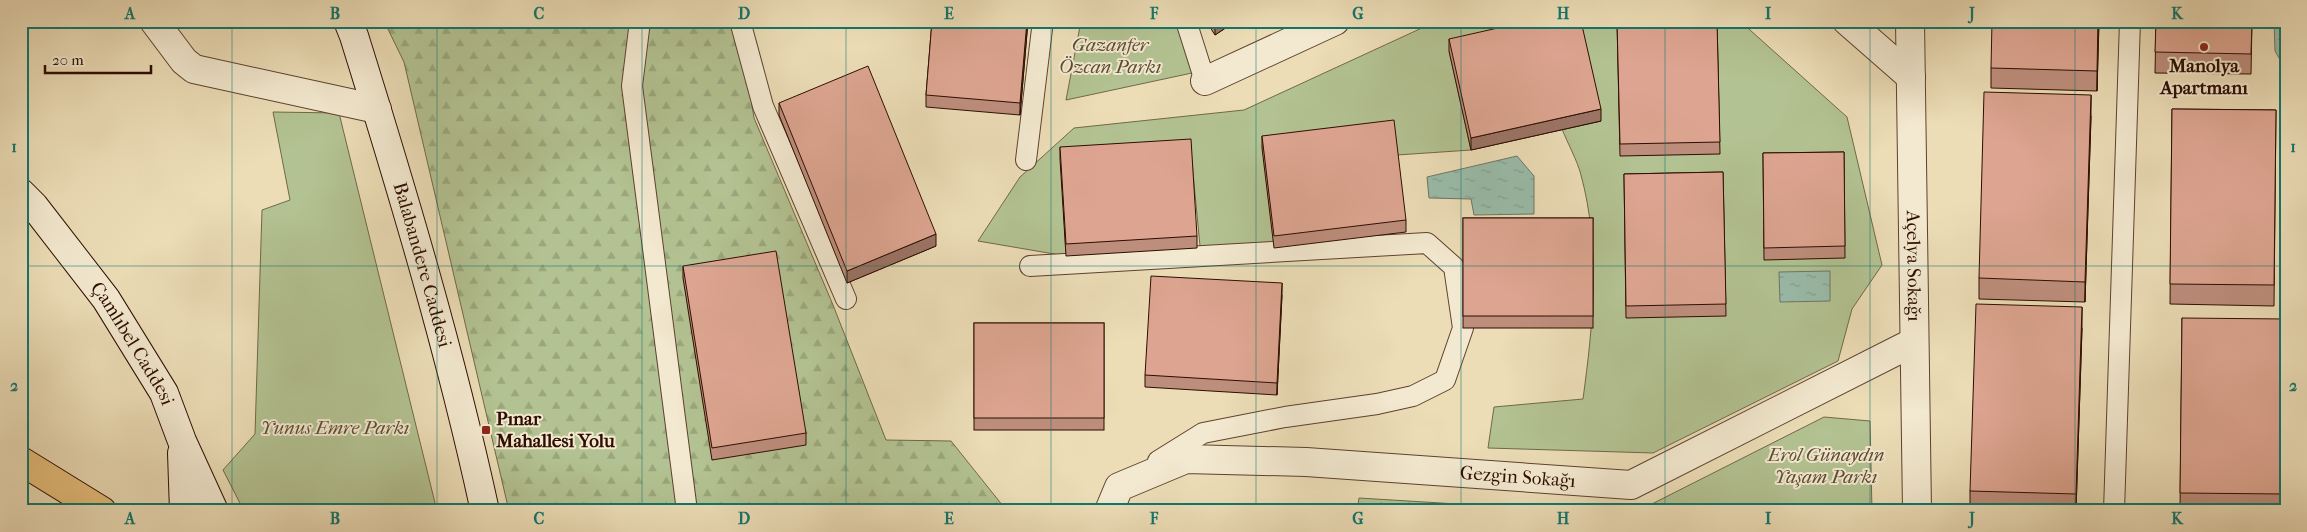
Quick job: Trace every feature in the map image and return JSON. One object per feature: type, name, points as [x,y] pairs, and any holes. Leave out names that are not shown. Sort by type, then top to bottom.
[{"type":"main road","points":[[21,460],[102,511]]},
{"type":"street","points":[[154,21],[184,61],[194,69],[377,109]]},
{"type":"street","name":"Balabandere Caddesi","points":[[348,21],[403,194],[464,415],[485,511]]},
{"type":"street","points":[[1206,81],[1335,21]]},
{"type":"street","points":[[1847,21],[1911,77]]},
{"type":"street","name":"Açelya Sokağı","points":[[1910,21],[1917,511]]},
{"type":"street","name":"Çamlıbel Caddesi","points":[[21,194],[34,206],[106,299],[164,394],[182,441],[214,511]]},
{"type":"street","name":"Gezgin Sokağı","points":[[1114,499],[1186,459],[1326,463],[1631,485],[1914,342]]},
{"type":"street","points":[[182,441],[184,511]]},
{"type":"lane","points":[[640,21],[632,86],[687,511]]},
{"type":"lane","points":[[740,21],[763,106],[846,299]]},
{"type":"lane","points":[[1026,160],[1043,21]]},
{"type":"lane","points":[[1186,21],[1206,81]]},
{"type":"lane","points":[[2114,511],[2130,21]]},
{"type":"lane","points":[[1030,266],[1427,243],[1454,267],[1463,328],[1445,380],[1414,396],[1203,433],[1114,499]]},
{"type":"green space","points":[[384,21],[739,21],[754,118],[833,305],[886,440],[951,441],[1007,511],[509,511],[404,62]]},
{"type":"green space","name":"Gazanfer Özcan Parkı","points":[[1081,21],[1178,21],[1206,70],[1066,100]]},
{"type":"green space","points":[[1437,21],[1740,21],[1847,117],[1882,265],[1852,309],[1838,361],[1653,453],[1488,448],[1494,407],[1583,399],[1592,315],[1593,259],[1591,231],[1581,175],[1562,129],[1600,121],[1449,51],[1471,150],[1397,155],[1274,248],[1200,246],[1191,152],[1061,159],[1066,256],[978,241],[1020,177],[1074,128],[1244,110]]},
{"type":"green space","name":"Yunus Emre Parkı","points":[[273,112],[339,113],[437,511],[244,511],[223,470],[255,434],[262,210],[290,200]]},
{"type":"green space","name":"Erol Günaydın Yaşam Parkı","points":[[1824,417],[1870,421],[1872,511],[1541,511],[1539,509],[1640,510]]},
{"type":"green space","points":[[1359,498],[1539,509],[1541,511],[1357,511]]},
{"type":"water","points":[[2274,21],[2286,21],[2286,63],[2282,63],[2275,51]]},
{"type":"water","points":[[1517,156],[1534,176],[1534,214],[1474,215],[1471,199],[1429,198],[1427,177]]},
{"type":"water","points":[[1830,271],[1830,301],[1780,302],[1779,272]]},
{"type":"building","points":[[932,21],[1027,21],[1020,103],[926,95]]},
{"type":"building","points":[[1529,21],[1581,21],[1601,109],[1471,138],[1449,39]]},
{"type":"building","points":[[1617,21],[1717,21],[1720,142],[1620,144]]},
{"type":"building","points":[[1992,21],[2098,21],[2097,71],[1991,68]]},
{"type":"building","name":"Manolya Apartmanı","points":[[2156,21],[2252,21],[2251,54],[2155,52]]},
{"type":"building","points":[[868,66],[936,234],[847,271],[779,103]]},
{"type":"building","points":[[1984,92],[2091,95],[2085,282],[1979,278]]},
{"type":"building","points":[[2172,109],[2276,110],[2274,285],[2170,284]]},
{"type":"building","points":[[1394,120],[1406,220],[1274,236],[1262,136]]},
{"type":"building","points":[[1191,139],[1197,236],[1066,244],[1060,147]]},
{"type":"building","points":[[1844,152],[1845,246],[1764,248],[1763,153]]},
{"type":"building","points":[[1723,172],[1726,304],[1626,306],[1624,174]]},
{"type":"building","points":[[1463,218],[1593,218],[1593,316],[1463,316]]},
{"type":"building","points":[[776,251],[806,433],[712,448],[683,266]]},
{"type":"building","points":[[1151,276],[1282,283],[1277,383],[1145,375]]},
{"type":"building","points":[[1976,304],[2082,307],[2076,494],[1970,491]]},
{"type":"building","points":[[2182,318],[2286,319],[2284,494],[2180,493]]},
{"type":"building","points":[[974,323],[1104,323],[1104,418],[974,418]]},
{"type":"place","name":"Manolya Apartmanı","points":[[2204,47]]},
{"type":"place","name":"Pınar Mahallesi Yolu","points":[[486,430]]}]
